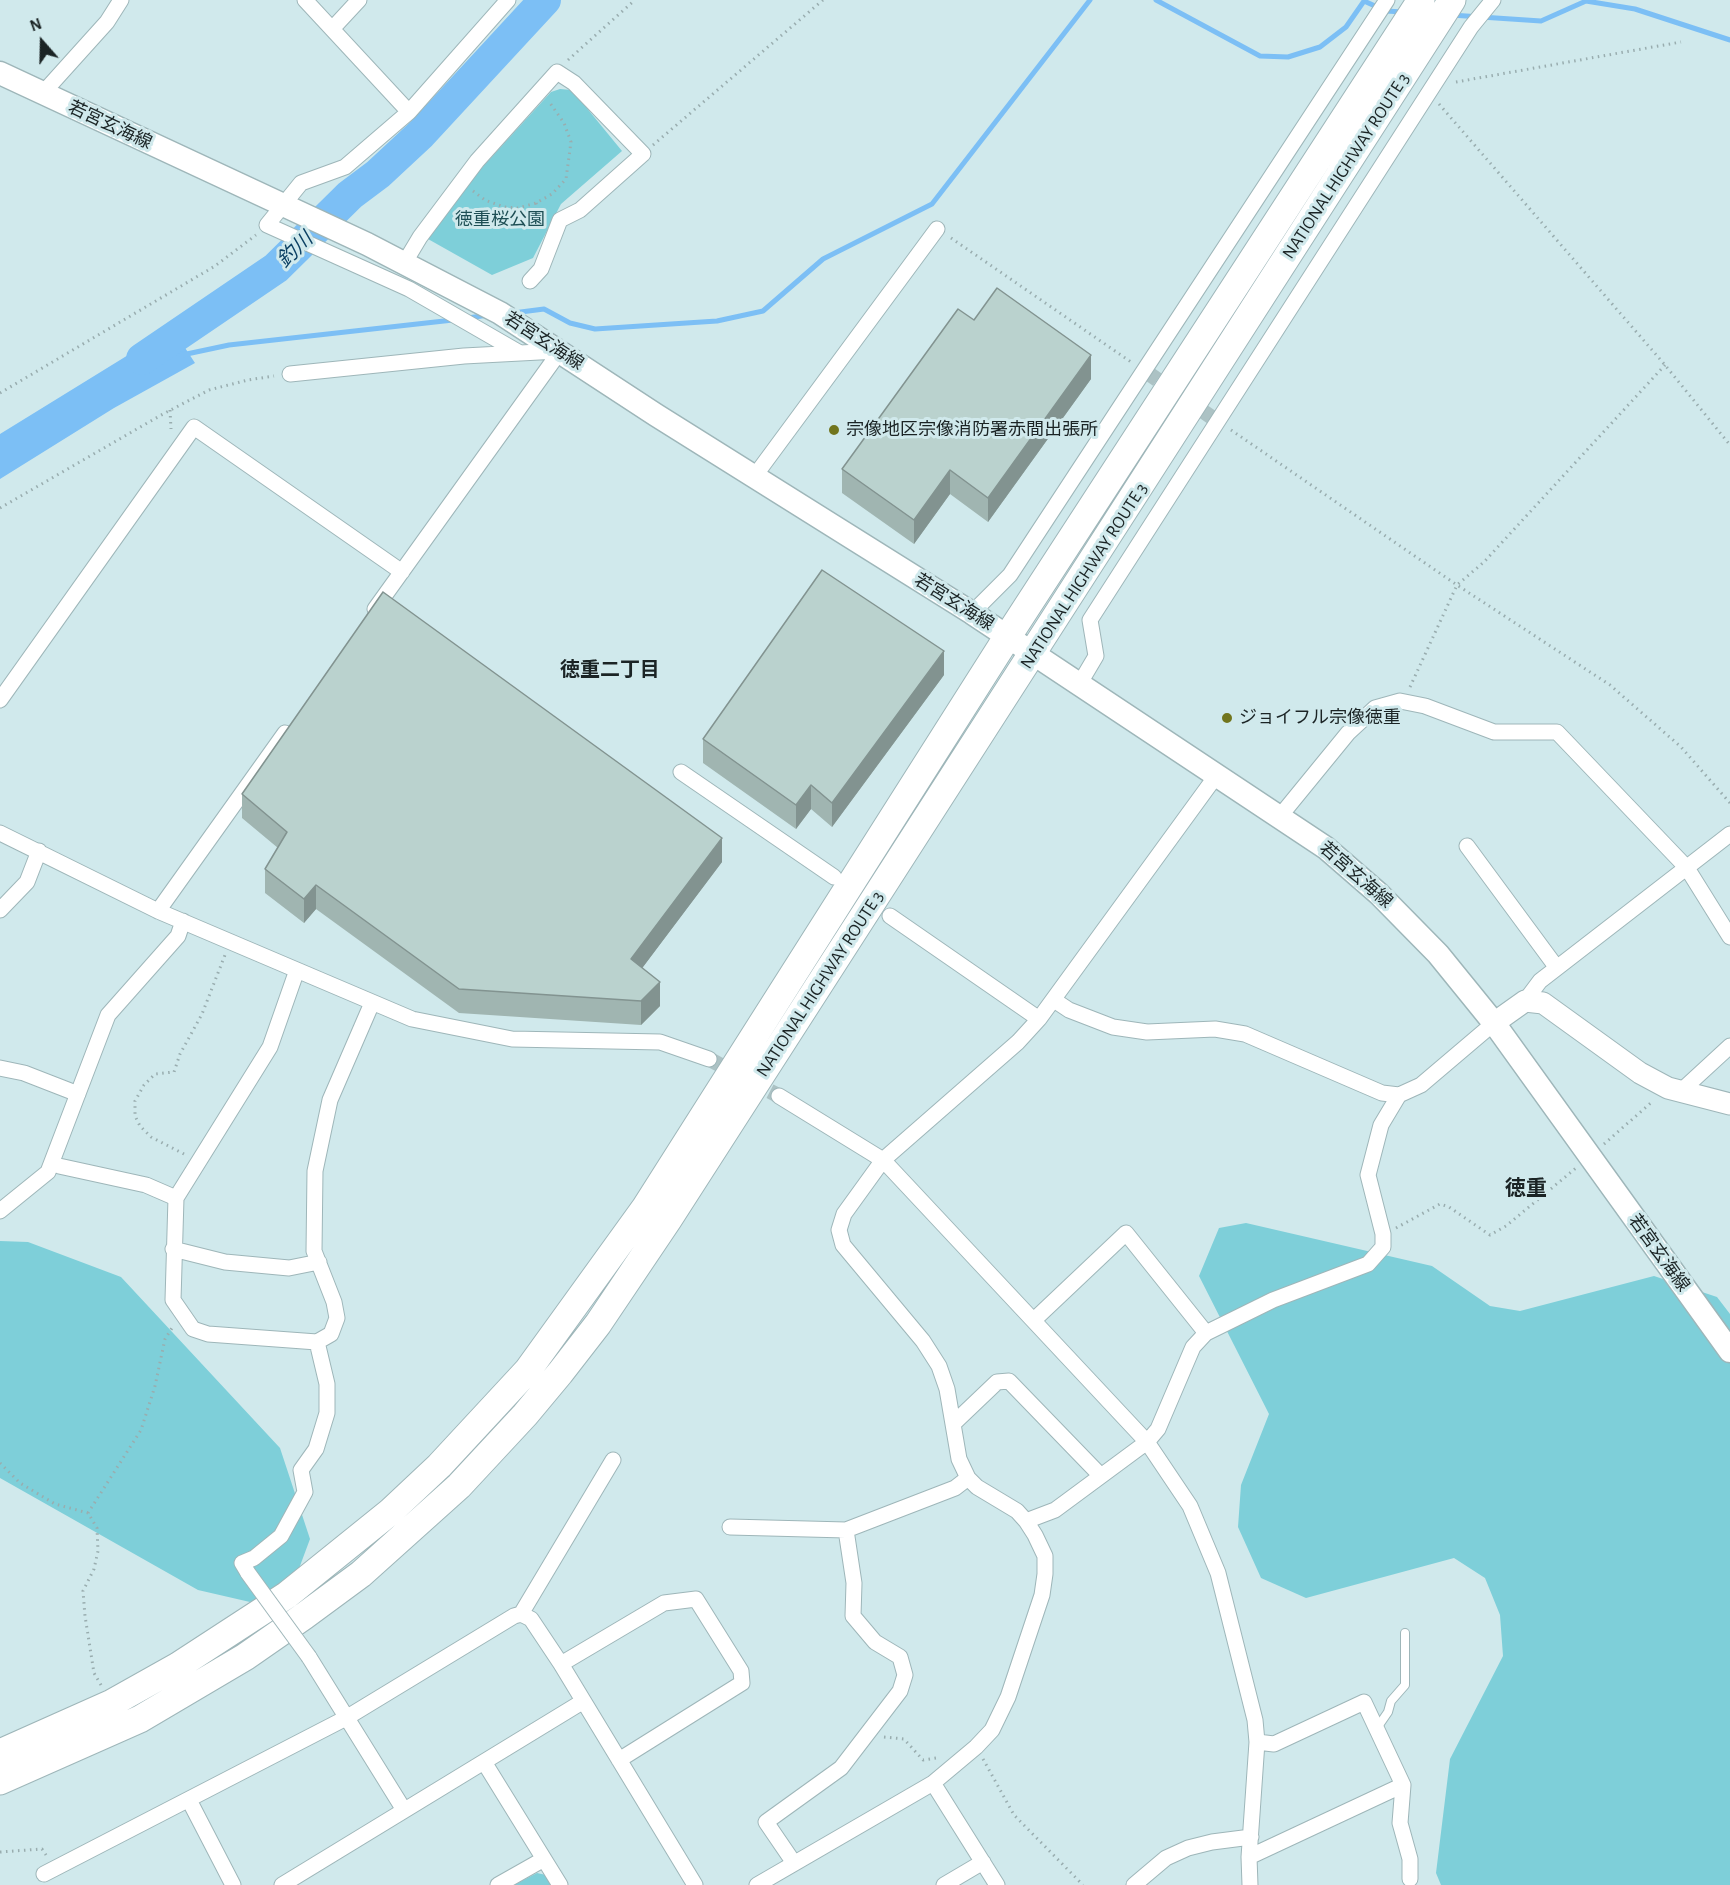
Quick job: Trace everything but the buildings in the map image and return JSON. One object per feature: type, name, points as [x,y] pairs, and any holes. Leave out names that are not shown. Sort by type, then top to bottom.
[{"type":"highway","name":"NATIONAL HIGHWAY ROUTE 3","points":[[0,1781],[140,1719],[245,1657],[361,1574],[459,1486],[525,1415],[632,1276],[1034,653],[1382,84],[1421,0]]},
{"type":"highway","name":"NATIONAL HIGHWAY ROUTE 3","points":[[0,1753],[112,1703],[235,1631],[338,1557],[439,1466],[528,1370],[645,1208],[1008,636],[1382,84],[1452,0]]},
{"type":"main road","name":"若宮玄海線","points":[[0,74],[367,244],[455,288],[554,346],[754,477],[1008,636],[1216,776],[1281,815],[1326,848],[1379,894],[1438,954],[1494,1023],[1730,1351]]},
{"type":"street","points":[[43,93],[107,22],[122,0]]},
{"type":"street","points":[[305,0],[409,112]]},
{"type":"street","points":[[333,28],[359,0]]},
{"type":"street","points":[[508,0],[409,112],[345,166],[301,183],[288,207],[267,225],[420,296],[520,353]]},
{"type":"street","points":[[972,613],[1010,575],[1387,0]]},
{"type":"street","points":[[1080,683],[1096,656],[1090,620],[1472,27],[1493,0]]},
{"type":"street","points":[[405,262],[420,237],[460,183],[557,72],[574,83],[643,154],[580,210],[560,220],[541,269],[530,281]]},
{"type":"street","points":[[754,477],[937,229]]},
{"type":"street","points":[[290,374],[464,356],[520,353],[554,346]]},
{"type":"street","points":[[367,620],[402,572],[554,346]]},
{"type":"street","points":[[0,700],[194,427],[402,572]]},
{"type":"street","points":[[1281,815],[1348,733],[1375,708],[1400,701],[1425,706],[1494,732],[1557,732],[1687,868],[1730,937]]},
{"type":"street","points":[[158,911],[297,717]]},
{"type":"street","points":[[681,772],[834,877]]},
{"type":"street","points":[[757,1885],[933,1783],[954,1768],[976,1747],[992,1730],[1008,1697],[1042,1595],[1045,1557],[1035,1534],[1017,1511],[977,1487],[968,1478],[959,1459],[948,1389],[939,1366],[923,1341],[843,1245],[840,1230],[844,1214],[883,1160],[1018,1042],[1039,1019],[1216,776]]},
{"type":"street","points":[[0,833],[158,911],[412,1019],[512,1039],[660,1042],[709,1059]]},
{"type":"street","points":[[1054,1000],[1069,1010],[1113,1027],[1147,1032],[1215,1029],[1245,1034],[1382,1093],[1399,1095],[1421,1085],[1494,1023],[1525,1001],[1540,981],[1730,834]]},
{"type":"street","points":[[1467,846],[1557,968]]},
{"type":"street","points":[[0,910],[27,882],[39,851]]},
{"type":"street","points":[[890,916],[1039,1019]]},
{"type":"street","points":[[0,1211],[48,1172],[108,1015],[178,936],[183,921]]},
{"type":"street","points":[[297,970],[270,1047],[176,1198],[173,1300],[193,1329],[208,1334],[317,1342],[331,1334],[338,1318],[314,1251],[317,1161],[330,1100],[372,1003]]},
{"type":"street","points":[[1525,1001],[1543,1004],[1640,1073],[1674,1090],[1730,1104]]},
{"type":"street","points":[[1674,1090],[1730,1046]]},
{"type":"street","points":[[0,1068],[24,1073],[78,1094]]},
{"type":"street","points":[[1026,1521],[1055,1510],[1147,1442],[1158,1429],[1193,1347],[1206,1333],[1273,1300],[1368,1264],[1383,1247],[1383,1234],[1368,1175],[1381,1125],[1399,1095]]},
{"type":"street","points":[[779,1096],[883,1160],[1034,1320],[1040,1331],[1147,1442],[1190,1506],[1218,1573],[1255,1720],[1257,1742],[1249,1857],[1250,1885]]},
{"type":"street","points":[[59,1166],[146,1185],[176,1198]]},
{"type":"street","points":[[1034,1320],[1126,1233],[1206,1333]]},
{"type":"street","points":[[173,1249],[225,1262],[289,1268],[319,1262]]},
{"type":"street","points":[[317,1342],[327,1384],[327,1413],[316,1449],[301,1470],[305,1492],[281,1536],[254,1558],[242,1563],[309,1657],[404,1810]]},
{"type":"street","points":[[954,1423],[997,1382],[1009,1381],[1100,1475]]},
{"type":"street","points":[[521,1614],[613,1460]]},
{"type":"street","points":[[730,1527],[846,1530],[955,1488],[968,1478]]},
{"type":"street","points":[[794,1863],[765,1822],[841,1767],[900,1691],[905,1675],[900,1657],[875,1642],[853,1616],[854,1583],[846,1530]]},
{"type":"street","points":[[561,1664],[664,1603],[696,1599],[741,1671],[742,1683],[619,1760]]},
{"type":"street","points":[[50,1872],[346,1718],[514,1616],[521,1614],[531,1619],[561,1664],[695,1885]]},
{"type":"street","points":[[282,1885],[582,1702]]},
{"type":"street","points":[[1257,1742],[1274,1744],[1364,1702],[1403,1785],[1400,1823],[1410,1859],[1408,1883]]},
{"type":"street","points":[[484,1762],[560,1885]]},
{"type":"street","points":[[933,1783],[997,1885]]},
{"type":"street","points":[[1249,1857],[1403,1785]]},
{"type":"street","points":[[189,1800],[233,1885]]},
{"type":"street","points":[[1134,1885],[1166,1858],[1188,1848],[1251,1837]]},
{"type":"street","points":[[498,1885],[544,1859]]},
{"type":"street","points":[[944,1885],[983,1862]]},
{"type":"lane","points":[[1377,1730],[1388,1712],[1391,1701],[1405,1685],[1405,1633]]},
{"type":"path","points":[[557,72],[635,0]]},
{"type":"path","points":[[643,154],[823,0]]},
{"type":"path","points":[[1681,42],[1460,80],[1430,93],[1665,365],[1730,445]]},
{"type":"path","points":[[460,183],[485,200],[504,207],[518,208],[536,203],[552,194],[566,179],[571,142],[556,108],[540,94]]},
{"type":"path","points":[[0,393],[215,266],[250,241],[267,225]]},
{"type":"path","points":[[937,229],[1145,371]]},
{"type":"path","points":[[1400,701],[1415,681],[1457,585],[1484,562],[1665,365]]},
{"type":"path","points":[[0,508],[209,390],[248,380],[290,374]]},
{"type":"path","points":[[1217,421],[1457,585],[1610,685],[1681,747],[1730,803]]},
{"type":"path","points":[[199,1161],[151,1137],[140,1126],[135,1116],[135,1101],[144,1085],[155,1074],[174,1072],[180,1054],[202,1014],[230,942]]},
{"type":"path","points":[[1383,1234],[1440,1204],[1449,1207],[1490,1235],[1506,1226],[1674,1090]]},
{"type":"path","points":[[88,1513],[141,1430],[155,1386],[165,1339],[181,1314]]},
{"type":"path","points":[[0,1463],[20,1483],[55,1504],[88,1513],[97,1528],[98,1551],[94,1569],[83,1591],[85,1616],[94,1673],[112,1703]]},
{"type":"path","points":[[864,1738],[896,1736],[904,1739],[923,1760],[938,1758],[954,1768]]},
{"type":"path","points":[[976,1747],[1014,1815],[1083,1885]]},
{"type":"path","points":[[0,1852],[42,1849],[50,1872]]},
{"type":"green space","name":"徳重桜公園","points":[[560,89],[572,90],[622,151],[561,204],[533,258],[492,275],[428,239],[477,173],[551,92]]},
{"type":"green space","points":[[1246,1223],[1432,1266],[1490,1306],[1520,1311],[1654,1276],[1717,1297],[1730,1314],[1730,1885],[1441,1885],[1436,1873],[1450,1759],[1503,1656],[1500,1615],[1485,1578],[1454,1558],[1306,1598],[1261,1578],[1238,1527],[1241,1485],[1269,1414],[1199,1276],[1219,1228]]},
{"type":"green space","points":[[0,1241],[28,1242],[121,1277],[280,1448],[310,1539],[294,1582],[278,1593],[250,1602],[198,1590],[0,1478]]},
{"type":"green space","points":[[537,1873],[546,1875],[552,1885],[514,1885]]},
{"type":"shaded area","points":[[172,328],[195,363],[114,408],[0,479],[0,434]]},
{"type":"waterway","name":"釣川","points":[[142,359],[276,268],[350,195],[378,174],[421,134],[545,0]]},
{"type":"waterway","points":[[513,313],[544,309],[570,323],[595,329],[717,321],[763,311],[823,259],[932,204],[1090,0]]},
{"type":"waterway","points":[[1156,0],[1260,56],[1288,57],[1320,47],[1346,27],[1364,1],[1386,11],[1403,12]]},
{"type":"waterway","points":[[1451,15],[1541,21],[1586,1],[1635,9],[1730,40]]},
{"type":"waterway","points":[[468,318],[488,315]]},
{"type":"waterway","points":[[182,355],[229,345],[453,320]]},
{"type":"tunnel","points":[[1145,371],[1217,421]]},
{"type":"tunnel","points":[[709,1059],[779,1096]]},
{"type":"place","name":"宗像地区宗像消防署赤間出張所","points":[[834,430]]},
{"type":"place","name":"ジョイフル宗像徳重","points":[[1227,718]]},
{"type":"district","name":"徳重二丁目","points":[[610,670]]},
{"type":"district","name":"徳重","points":[[1526,1189]]}]
